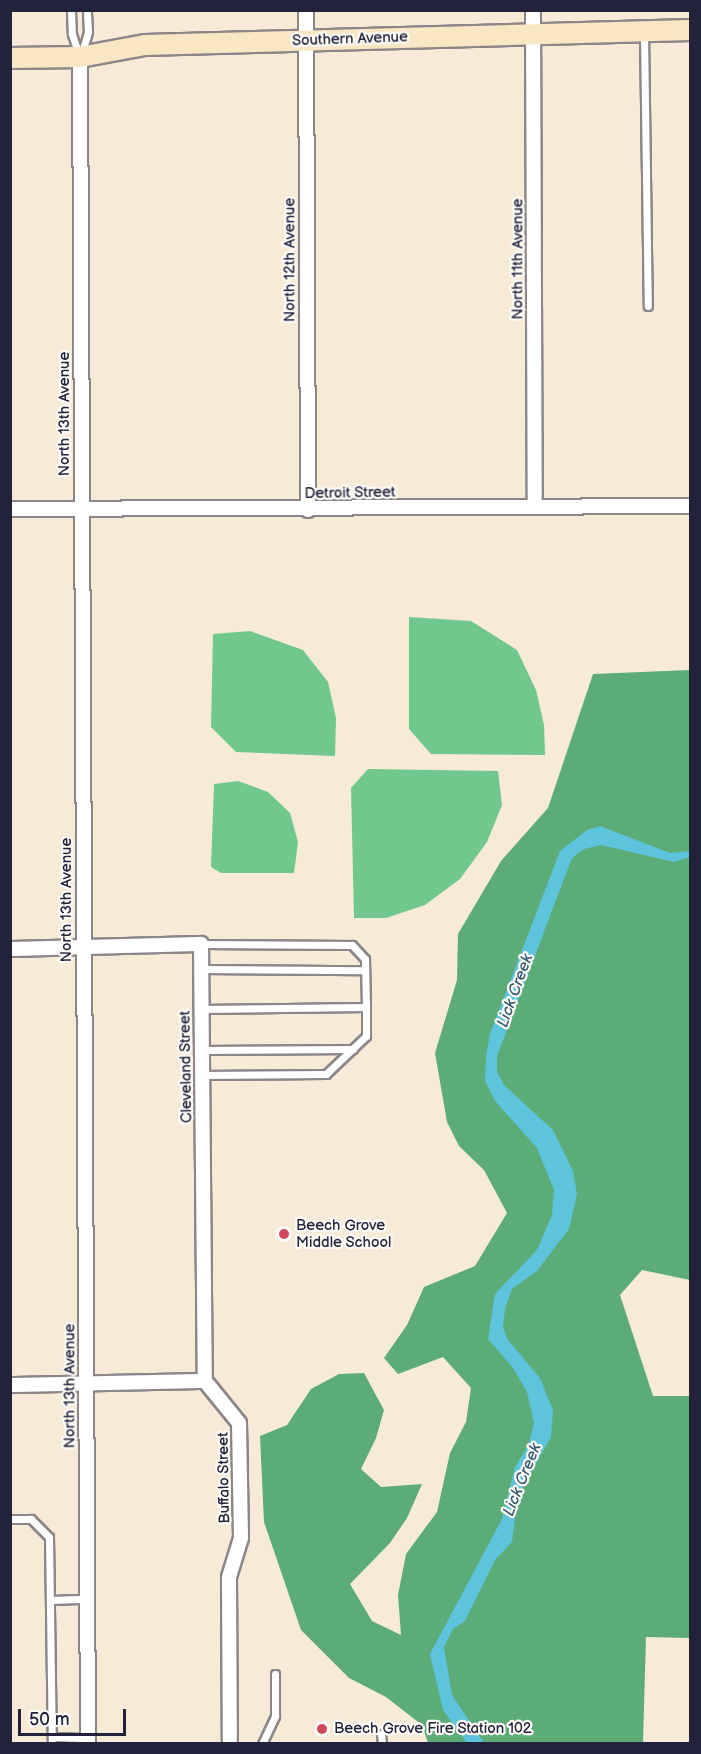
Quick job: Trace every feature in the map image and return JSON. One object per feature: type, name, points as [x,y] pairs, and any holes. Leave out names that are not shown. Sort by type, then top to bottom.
[{"type":"street","name":"North 12th Avenue","points":[[306,10],[308,510]]},
{"type":"street","name":"North 11th Avenue","points":[[533,10],[535,507]]},
{"type":"street","name":"Southern Avenue","points":[[10,58],[80,57],[144,45],[690,30]]},
{"type":"street","name":"North 13th Avenue","points":[[80,57],[88,1741]]},
{"type":"street","name":"Detroit Street","points":[[10,509],[308,510],[690,506]]},
{"type":"street","points":[[10,949],[201,944]]},
{"type":"street","name":"Cleveland Street","points":[[201,944],[205,1381]]},
{"type":"street","points":[[10,1385],[205,1381]]},
{"type":"street","name":"Buffalo Street","points":[[205,1381],[239,1423],[241,1538],[229,1577],[230,1743]]},
{"type":"lane","points":[[71,10],[72,34],[80,57]]},
{"type":"lane","points":[[80,57],[88,32],[87,10]]},
{"type":"lane","points":[[644,31],[648,306]]},
{"type":"lane","points":[[201,944],[352,945],[364,959],[366,1007],[366,1036],[326,1074],[203,1075]]},
{"type":"lane","points":[[202,969],[365,970]]},
{"type":"lane","points":[[202,1009],[366,1007]]},
{"type":"lane","points":[[203,1050],[353,1049]]},
{"type":"lane","points":[[10,1519],[31,1519],[49,1537],[52,1740],[88,1741]]},
{"type":"lane","points":[[50,1600],[87,1599]]},
{"type":"lane","points":[[262,1743],[275,1716],[275,1674]]},
{"type":"lane","points":[[381,1734],[382,1743]]},
{"type":"green space","points":[[409,617],[471,621],[517,650],[536,690],[544,725],[545,755],[431,754],[409,729]]},
{"type":"green space","points":[[250,631],[303,650],[328,682],[336,718],[335,756],[236,752],[211,727],[213,634]]},
{"type":"green space","points":[[690,670],[690,1280],[642,1270],[620,1295],[653,1396],[690,1396],[690,1638],[646,1637],[643,1743],[428,1743],[422,1725],[386,1697],[349,1678],[301,1630],[264,1522],[260,1436],[287,1425],[311,1389],[339,1374],[364,1373],[384,1410],[376,1438],[361,1469],[381,1487],[422,1484],[407,1518],[390,1543],[350,1584],[372,1621],[401,1635],[398,1595],[406,1554],[437,1512],[450,1453],[466,1422],[471,1388],[443,1357],[398,1374],[384,1358],[407,1325],[424,1287],[475,1266],[507,1213],[484,1170],[459,1146],[447,1122],[435,1053],[457,980],[458,934],[501,861],[548,808],[593,674]]},
{"type":"green space","points":[[368,769],[498,771],[502,805],[487,842],[460,879],[425,905],[386,918],[354,918],[351,788]]},
{"type":"green space","points":[[238,781],[268,792],[290,813],[298,842],[294,873],[221,873],[211,867],[214,784]]},
{"type":"water","name":"Lick Creek","points":[[600,826],[670,853],[690,851],[690,857],[674,862],[601,845],[584,849],[572,858],[497,1056],[497,1072],[504,1085],[553,1130],[573,1171],[577,1194],[569,1229],[537,1271],[512,1289],[505,1309],[503,1328],[508,1340],[540,1378],[553,1410],[551,1437],[518,1495],[512,1542],[495,1560],[465,1621],[453,1629],[444,1647],[452,1695],[484,1743],[467,1743],[443,1710],[430,1654],[502,1519],[515,1467],[528,1446],[534,1423],[527,1392],[513,1368],[488,1339],[495,1294],[537,1250],[552,1215],[554,1190],[537,1148],[495,1101],[485,1081],[486,1056],[490,1034],[560,851],[587,830]]},
{"type":"place","name":"Beech Grove Middle School","points":[[284,1234]]},
{"type":"place","name":"Beech Grove Fire Station 102","points":[[322,1729]]}]
